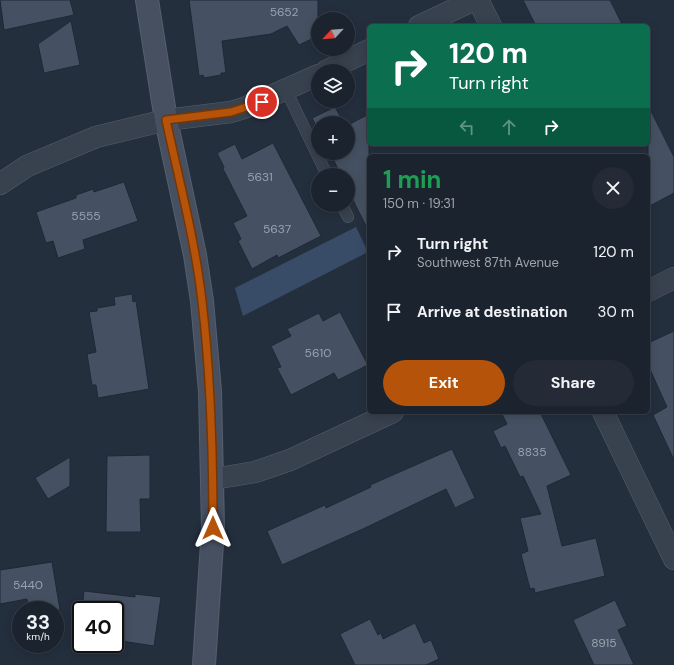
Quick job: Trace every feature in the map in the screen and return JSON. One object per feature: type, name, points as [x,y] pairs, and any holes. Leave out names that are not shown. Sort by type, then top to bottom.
[{"type":"street","points":[[147,0],[166,120],[195,255],[202,301],[210,391],[213,528],[204,665]]},
{"type":"street","points":[[423,24],[474,0]]},
{"type":"street","points":[[478,0],[490,24]]},
{"type":"street","points":[[340,64],[367,51]]},
{"type":"street","points":[[0,184],[27,166],[96,137],[166,120],[231,112],[262,102],[311,78]]},
{"type":"street","points":[[650,290],[674,278]]},
{"type":"street","points":[[213,479],[255,472],[290,460],[389,414]]},
{"type":"street","points":[[604,414],[674,559]]},
{"type":"lane","points":[[286,90],[325,168]]},
{"type":"lane","points":[[346,212],[348,217]]},
{"type":"water","points":[[356,227],[367,250],[367,253],[243,316],[235,288]]},
{"type":"building","points":[[0,0],[70,0],[74,15],[4,30]]},
{"type":"building","points":[[189,0],[318,0],[318,12],[311,12],[311,39],[299,45],[287,26],[271,34],[222,41],[226,73],[204,78],[203,75],[199,76]]},
{"type":"building","points":[[523,0],[610,0],[622,24],[535,24]]},
{"type":"building","points":[[71,21],[80,65],[44,73],[38,44]]},
{"type":"building","points":[[336,108],[340,116],[316,116]]},
{"type":"building","points":[[650,109],[674,157],[674,193],[650,206],[650,154],[648,154],[648,146],[650,146]]},
{"type":"building","points":[[367,115],[367,146],[369,146],[369,154],[367,154],[367,228],[355,204],[355,168],[338,168],[334,160],[355,160],[355,121]]},
{"type":"building","points":[[273,143],[321,236],[278,258],[277,255],[252,269],[238,241],[241,239],[233,223],[247,216],[223,169],[224,167],[217,153],[235,144],[242,159]]},
{"type":"building","points":[[124,182],[138,221],[83,240],[85,249],[58,258],[53,241],[46,243],[36,212],[76,198],[76,195],[93,189],[94,192]]},
{"type":"building","points":[[132,294],[133,302],[136,301],[149,389],[98,398],[96,385],[92,385],[87,354],[96,352],[89,312],[97,311],[97,308],[115,305],[114,297]]},
{"type":"building","points":[[340,312],[367,366],[338,380],[334,373],[291,395],[277,368],[281,367],[271,346],[291,336],[287,329],[319,313],[323,321]]},
{"type":"building","points":[[674,331],[674,460],[653,415],[667,407],[650,369],[650,342]]},
{"type":"building","points":[[502,414],[541,414],[571,475],[547,486],[562,546],[596,538],[605,576],[535,593],[534,588],[530,589],[521,554],[528,551],[520,518],[541,514],[523,476],[520,477],[505,446],[501,448],[493,431],[507,424]]},
{"type":"building","points":[[452,449],[475,498],[455,508],[446,489],[365,528],[282,565],[267,531],[325,505],[326,508],[371,487],[370,485]]},
{"type":"building","points":[[150,455],[150,499],[140,499],[141,532],[106,532],[107,456]]},
{"type":"building","points":[[70,457],[70,486],[48,499],[35,478]]},
{"type":"building","points":[[52,562],[58,601],[27,601],[27,599],[0,604],[0,570]]},
{"type":"building","points":[[84,591],[135,597],[135,594],[161,597],[154,646],[124,641],[124,601],[83,601]]},
{"type":"building","points":[[615,600],[627,626],[618,630],[634,665],[594,665],[573,620]]},
{"type":"building","points":[[370,619],[378,635],[381,633],[383,639],[415,623],[424,643],[431,640],[439,659],[426,665],[355,665],[340,634]]},
{"type":"route","points":[[213,528],[212,421],[202,301],[193,242],[166,120],[187,116],[231,112],[262,102]]}]
